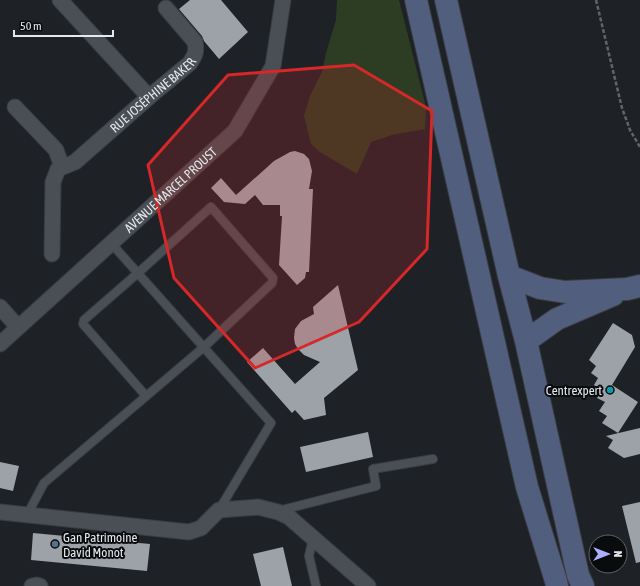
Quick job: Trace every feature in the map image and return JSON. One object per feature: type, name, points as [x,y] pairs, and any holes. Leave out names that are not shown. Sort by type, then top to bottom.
[{"type":"main road","points":[[416,0],[527,487],[557,586]]},
{"type":"main road","points":[[446,0],[509,276],[526,341],[578,575],[583,586]]},
{"type":"main road","points":[[509,276],[540,288],[565,292],[634,287]]},
{"type":"main road","points":[[526,341],[557,319],[634,287]]},
{"type":"street","points":[[60,0],[149,97]]},
{"type":"street","name":"AVENUE MARCEL PROUST","points":[[0,344],[235,131],[273,66],[283,0]]},
{"type":"street","name":"RUE JOSÉPHINE BAKER","points":[[62,167],[75,162],[190,63],[195,55],[195,42],[166,8]]},
{"type":"street","points":[[15,107],[56,150],[62,167],[58,169],[53,182],[52,254]]},
{"type":"street","points":[[0,307],[18,327]]},
{"type":"street","points":[[0,512],[189,532],[201,528],[219,510],[258,507],[278,512],[289,517],[368,586]]},
{"type":"street","points":[[32,586],[40,586]]},
{"type":"lane","points":[[27,515],[44,483],[204,347],[272,283],[273,278],[211,207],[84,320],[83,324],[146,396]]},
{"type":"lane","points":[[111,243],[271,423],[219,510]]},
{"type":"lane","points":[[278,512],[376,486],[373,469],[433,459]]},
{"type":"lane","points":[[313,538],[309,556],[316,586]]},
{"type":"path","points":[[596,0],[622,108],[630,130],[640,146]]},
{"type":"highlighted area","points":[[354,65],[432,111],[427,249],[359,322],[255,368],[174,278],[148,165],[228,75]]},
{"type":"green space","points":[[337,0],[399,0],[426,107],[425,129],[392,135],[371,142],[357,174],[320,152],[311,144],[304,116],[310,96],[322,72],[336,20]]},
{"type":"building","points":[[190,0],[221,0],[248,32],[219,59],[179,9]]},
{"type":"building","points":[[295,151],[304,154],[309,159],[312,171],[309,189],[313,189],[309,272],[306,272],[305,278],[297,285],[279,265],[282,216],[280,216],[280,205],[263,205],[255,195],[245,204],[224,202],[211,188],[221,178],[236,195],[274,161],[290,152]]},
{"type":"building","points":[[338,285],[358,370],[324,398],[326,415],[304,420],[295,410],[292,413],[247,362],[263,348],[295,384],[320,362],[304,355],[298,349],[294,338],[295,329],[301,321],[314,314],[313,307]]},
{"type":"building","name":"Centrexpert","points":[[613,323],[632,335],[635,347],[612,385],[638,402],[618,433],[602,423],[607,416],[599,411],[605,402],[597,398],[602,390],[594,385],[598,378],[591,373],[596,366],[589,360]]},
{"type":"building","points":[[640,428],[640,454],[624,458],[608,448],[613,440],[606,436]]},
{"type":"building","points":[[368,432],[373,457],[306,472],[300,447]]},
{"type":"building","points":[[0,462],[19,466],[13,491],[0,488]]},
{"type":"building","points":[[640,502],[640,562],[636,563],[622,506]]},
{"type":"building","points":[[33,533],[150,544],[147,571],[31,560]]},
{"type":"building","points":[[283,547],[292,586],[261,586],[253,554]]},
{"type":"place","name":"Centrexpert","points":[[610,390]]},
{"type":"place","name":"Gan Patrimoine David Monot","points":[[55,544]]}]
